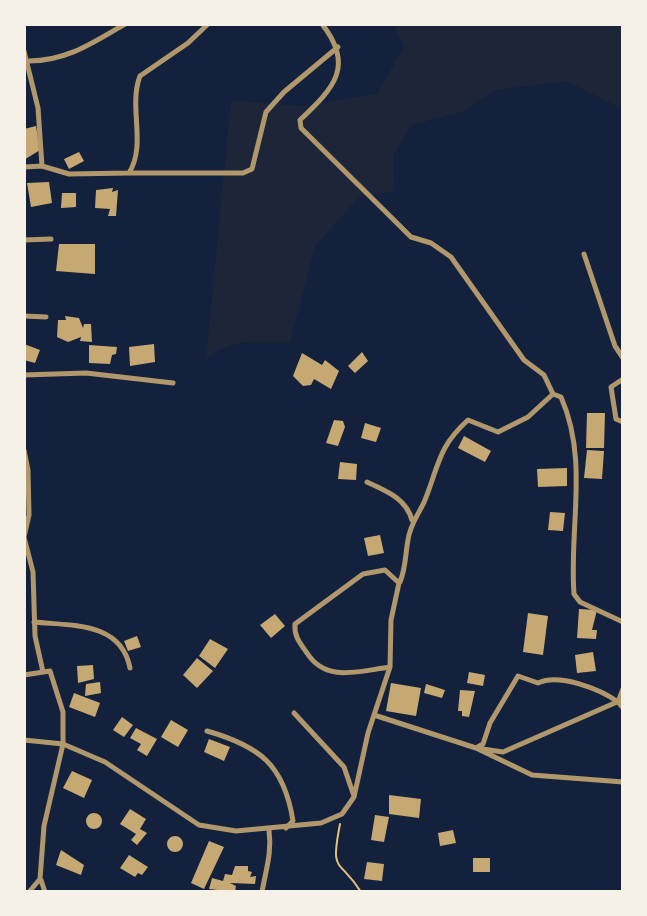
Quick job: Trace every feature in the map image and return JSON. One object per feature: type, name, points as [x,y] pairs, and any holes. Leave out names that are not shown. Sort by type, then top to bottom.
[{"type":"street","points":[[26,61],[48,62],[79,51],[125,24]]},
{"type":"street","points":[[129,173],[137,148],[133,106],[140,76],[208,24]]},
{"type":"street","points":[[322,24],[338,46],[341,64],[328,94],[300,120],[301,128],[411,237],[431,243],[451,257],[524,360],[544,375],[553,394],[561,397],[578,450],[574,594],[580,602],[623,622]]},
{"type":"street","points":[[24,167],[42,166],[69,174],[243,173],[252,169],[266,112],[284,92],[338,46]]},
{"type":"street","points":[[24,51],[38,108],[42,166]]},
{"type":"street","points":[[24,240],[51,239]]},
{"type":"street","points":[[584,254],[615,346],[623,358]]},
{"type":"street","points":[[24,316],[46,317]]},
{"type":"street","points":[[24,375],[86,373],[173,383]]},
{"type":"street","points":[[623,379],[611,387],[616,419],[623,422]]},
{"type":"street","points":[[24,740],[63,744],[105,762],[199,825],[236,831],[285,829],[321,823],[342,814],[354,797],[374,715],[390,667],[391,620],[407,563],[407,542],[440,451],[468,420],[498,432],[528,417],[553,394]]},
{"type":"street","points":[[24,450],[29,515],[24,537],[33,572],[34,622],[43,672]]},
{"type":"street","points":[[367,482],[395,496],[410,511],[413,521]]},
{"type":"street","points":[[390,667],[335,674],[325,672],[316,667],[298,640],[295,624],[363,574],[385,570],[399,583]]},
{"type":"street","points":[[34,622],[88,628],[111,636],[126,651],[130,668]]},
{"type":"street","points":[[24,675],[50,671],[63,712],[63,744],[44,826],[40,879],[45,892]]},
{"type":"street","points":[[476,748],[483,744],[490,723],[518,676],[538,683],[547,678],[568,682],[618,702],[623,708]]},
{"type":"street","points":[[476,748],[503,752],[519,748],[618,702],[623,689]]},
{"type":"street","points":[[294,713],[344,767],[354,797]]},
{"type":"street","points":[[374,715],[476,748],[532,775],[623,782]]},
{"type":"street","points":[[207,731],[245,742],[270,762],[290,801],[293,821],[285,829]]},
{"type":"street","points":[[262,892],[272,853],[269,830]]},
{"type":"street","points":[[29,892],[40,879]]},
{"type":"path","points":[[342,814],[334,853],[340,871],[361,892]]},
{"type":"shaded area","points":[[394,24],[623,24],[623,109],[566,81],[496,90],[463,111],[412,125],[393,155],[394,191],[359,197],[315,246],[290,342],[235,344],[206,359],[231,101],[302,106],[377,94],[404,47]]},
{"type":"building","points":[[36,126],[40,150],[24,160],[24,129]]},
{"type":"building","points":[[79,152],[84,161],[69,169],[64,159]]},
{"type":"building","points":[[49,182],[52,203],[31,207],[27,183]]},
{"type":"building","points":[[113,188],[112,192],[118,190],[116,216],[108,216],[110,209],[95,208],[96,190]]},
{"type":"building","points":[[62,193],[76,193],[76,207],[61,208]]},
{"type":"building","points":[[59,244],[95,244],[95,274],[56,271]]},
{"type":"building","points":[[65,316],[79,318],[83,328],[84,324],[91,324],[92,342],[80,341],[81,337],[68,342],[57,337],[58,320],[66,320]]},
{"type":"building","points":[[24,344],[40,350],[35,363],[24,360]]},
{"type":"building","points":[[154,344],[155,362],[130,366],[129,347]]},
{"type":"building","points":[[89,345],[117,347],[116,354],[112,355],[110,364],[89,363]]},
{"type":"building","points":[[362,352],[368,361],[355,373],[348,366]]},
{"type":"building","points":[[302,353],[322,365],[325,360],[339,371],[331,389],[314,379],[311,385],[303,386],[293,376]]},
{"type":"building","points":[[587,413],[605,413],[604,448],[586,448]]},
{"type":"building","points":[[334,420],[343,421],[345,427],[338,446],[326,443]]},
{"type":"building","points":[[365,423],[381,428],[376,442],[361,438]]},
{"type":"building","points":[[464,436],[491,451],[485,462],[458,448]]},
{"type":"building","points":[[587,450],[604,451],[602,479],[584,478]]},
{"type":"building","points":[[340,462],[357,464],[356,480],[338,479]]},
{"type":"building","points":[[567,468],[567,486],[538,487],[537,469]]},
{"type":"building","points":[[550,512],[565,513],[563,531],[548,530]]},
{"type":"building","points":[[380,535],[384,553],[368,556],[364,538]]},
{"type":"building","points":[[579,609],[597,610],[592,630],[597,630],[596,639],[577,638]]},
{"type":"building","points":[[528,613],[548,616],[543,655],[523,652]]},
{"type":"building","points":[[275,614],[285,626],[271,638],[260,625]]},
{"type":"building","points":[[137,636],[141,647],[128,651],[124,641]]},
{"type":"building","points":[[210,639],[228,649],[215,668],[199,656]]},
{"type":"building","points":[[593,652],[596,671],[577,673],[575,655]]},
{"type":"building","points":[[197,658],[213,671],[197,688],[183,675]]},
{"type":"building","points":[[93,665],[94,679],[78,683],[77,666]]},
{"type":"building","points":[[469,672],[485,675],[483,686],[467,683]]},
{"type":"building","points":[[100,682],[101,693],[85,696],[86,684]]},
{"type":"building","points":[[391,683],[421,688],[416,716],[386,711]]},
{"type":"building","points":[[426,684],[445,690],[442,698],[424,693]]},
{"type":"building","points":[[460,690],[475,691],[469,717],[462,716],[462,711],[458,711]]},
{"type":"building","points":[[74,693],[100,703],[95,717],[69,707]]},
{"type":"building","points":[[122,717],[133,725],[124,737],[113,730]]},
{"type":"building","points":[[171,720],[188,730],[178,747],[161,737]]},
{"type":"building","points":[[136,728],[157,739],[147,756],[137,750],[141,744],[130,738]]},
{"type":"building","points":[[209,739],[230,747],[224,761],[204,752]]},
{"type":"building","points":[[72,771],[92,780],[84,798],[63,788]]},
{"type":"building","points":[[389,795],[421,799],[419,818],[389,814]]},
{"type":"building","points":[[130,809],[146,819],[140,829],[147,833],[137,845],[131,840],[136,834],[120,824]]},
{"type":"building","points":[[94,813],[100,815],[100,827],[94,829],[88,827],[86,821],[88,815]]},
{"type":"building","points":[[375,815],[389,817],[384,842],[371,840]]},
{"type":"building","points":[[453,830],[456,843],[440,846],[438,833]]},
{"type":"building","points":[[172,836],[178,836],[183,844],[181,850],[172,852],[167,847],[167,841]]},
{"type":"building","points":[[209,841],[224,847],[204,889],[191,883]]},
{"type":"building","points":[[61,850],[84,865],[81,875],[56,865]]},
{"type":"building","points":[[129,855],[148,867],[142,875],[138,873],[135,877],[120,868]]},
{"type":"building","points":[[473,858],[490,858],[490,872],[473,872]]},
{"type":"building","points":[[367,862],[384,864],[382,881],[364,879]]},
{"type":"building","points":[[235,866],[248,866],[248,871],[252,872],[250,877],[256,876],[255,884],[230,883],[236,886],[235,892],[209,889],[212,878],[223,881],[225,874],[232,875]]}]
